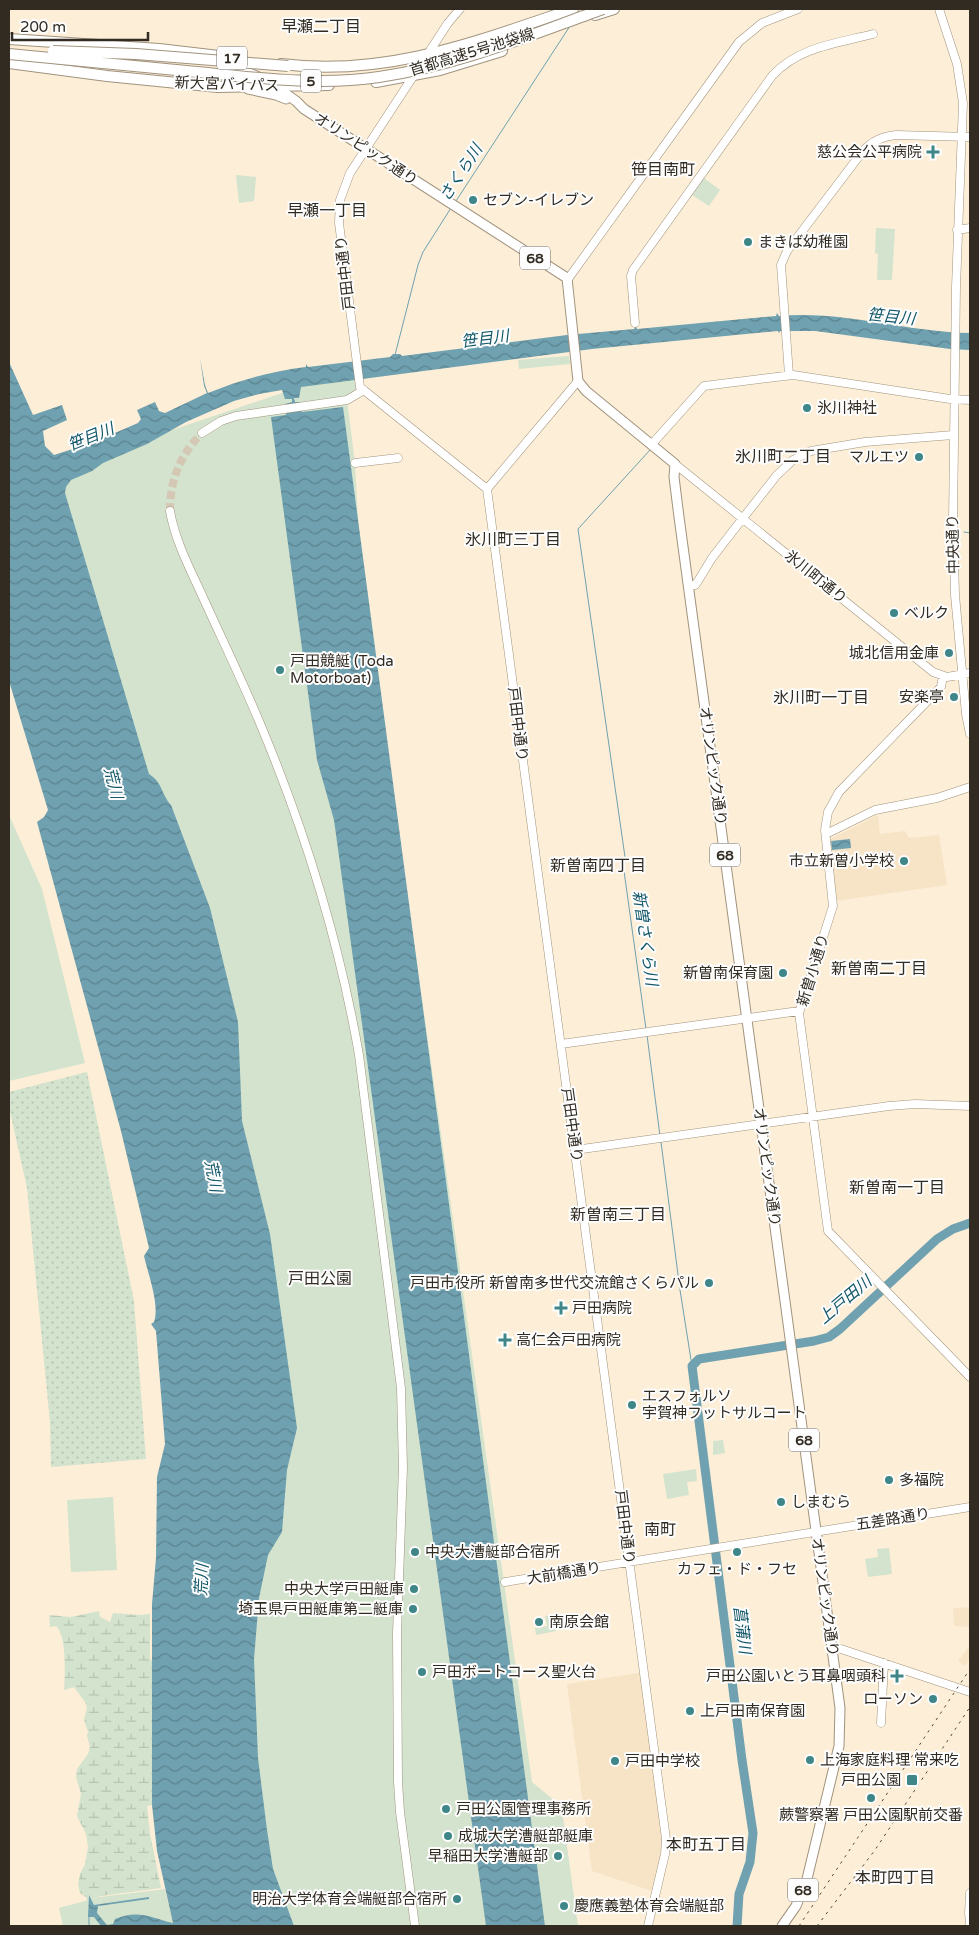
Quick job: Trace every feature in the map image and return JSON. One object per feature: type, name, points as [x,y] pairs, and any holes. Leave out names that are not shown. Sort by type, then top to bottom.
[{"type":"highway","name":"新大宮バイパス","points":[[9,39],[203,54],[313,67],[384,64],[469,44],[573,9]]},
{"type":"highway","name":"首都高速5号池袋線","points":[[9,54],[53,55],[300,74],[348,73],[401,67],[452,55],[586,9]]},
{"type":"highway","name":"首都高速5号池袋線","points":[[9,47],[53,55],[289,80],[320,81],[376,78],[402,74],[454,61],[603,9]]},
{"type":"highway","name":"新大宮バイパス","points":[[12,64],[107,76],[238,88],[378,82],[413,77],[474,60],[614,9]]},
{"type":"highway","points":[[53,55],[136,54],[313,67]]},
{"type":"highway","points":[[53,55],[135,73],[318,86]]},
{"type":"main road","name":"オリンピック通り","points":[[203,54],[254,74],[276,87],[296,100],[304,109],[568,279]]},
{"type":"main road","name":"68","points":[[238,88],[280,96],[304,109]]},
{"type":"main road","name":"68","points":[[568,279],[578,381]]},
{"type":"main road","points":[[578,381],[584,389],[675,464]]},
{"type":"main road","name":"オリンピック通り","points":[[675,464],[674,477],[840,1708],[839,1746],[807,1879],[796,1906],[782,1926]]},
{"type":"street","name":"戸田中通り","points":[[364,390],[359,383],[339,212],[345,184],[448,23],[460,9]]},
{"type":"street","points":[[568,279],[739,42],[762,23],[798,9]]},
{"type":"street","points":[[939,9],[955,55],[961,83],[964,112],[966,138],[958,230],[970,228]]},
{"type":"street","points":[[635,323],[632,290],[633,270],[772,76],[783,65],[802,53],[873,34]]},
{"type":"street","points":[[789,375],[781,265],[784,255],[867,147],[875,141],[890,136],[966,138]]},
{"type":"street","name":"中央通り","points":[[958,230],[954,353],[953,565],[966,674],[970,734]]},
{"type":"street","points":[[652,444],[704,386],[789,375],[970,400]]},
{"type":"street","points":[[202,433],[231,417],[347,400],[364,390],[487,489],[578,381]]},
{"type":"street","points":[[689,586],[694,585],[698,581],[712,558],[784,467],[802,454],[820,449],[865,442],[953,435]]},
{"type":"street","points":[[355,463],[398,458]]},
{"type":"street","name":"氷川町通り","points":[[675,464],[933,672],[943,676]]},
{"type":"street","name":"戸田中通り","points":[[487,489],[666,1843],[648,1926]]},
{"type":"street","points":[[170,512],[186,561],[259,720],[284,786],[329,919],[356,1036],[403,1406],[404,1467],[396,1634],[398,1782],[400,1812],[415,1926]]},
{"type":"street","points":[[943,676],[966,674]]},
{"type":"street","name":"新曽小通り","points":[[943,676],[941,687],[836,796],[828,812],[826,834],[832,906],[799,1011],[828,1231],[970,1377]]},
{"type":"street","points":[[826,834],[875,810],[938,798],[970,787]]},
{"type":"street","points":[[561,1044],[799,1011]]},
{"type":"street","points":[[575,1150],[761,1123],[915,1104],[970,1106]]},
{"type":"street","name":"五差路通り","points":[[817,1532],[970,1507]]},
{"type":"street","name":"大前橋通り","points":[[504,1582],[817,1532]]},
{"type":"street","points":[[832,1646],[970,1692]]},
{"type":"street","points":[[881,1723],[884,1663]]},
{"type":"street","points":[[970,1893],[970,1926]]},
{"type":"shaded area","points":[[878,815],[880,834],[905,831],[909,838],[939,835],[947,885],[835,901],[830,839]]},
{"type":"shaded area","points":[[970,1607],[970,1627],[954,1626],[953,1608]]},
{"type":"shaded area","points":[[970,1645],[970,1659],[965,1666],[958,1661]]},
{"type":"shaded area","name":"戸田中学校","points":[[641,1674],[662,1838],[661,1856],[652,1891],[592,1871],[567,1684]]},
{"type":"green space","points":[[236,175],[256,177],[254,201],[239,203]]},
{"type":"green space","points":[[704,178],[720,190],[709,206],[692,195]]},
{"type":"green space","points":[[876,228],[895,229],[892,280],[877,280]]},
{"type":"green space","points":[[569,356],[570,364],[519,369],[518,360]]},
{"type":"green space","name":"戸田公園","points":[[358,370],[364,390],[347,400],[355,463],[370,654],[417,963],[532,1782],[555,1801],[563,1817],[578,1926],[246,1926],[230,1344],[21,481],[300,387]]},
{"type":"green space","points":[[9,815],[42,889],[85,1063],[9,1081]]},
{"type":"green space","points":[[87,1072],[134,1301],[146,1459],[51,1467],[50,1422],[27,1188],[9,1107],[9,1092]]},
{"type":"green space","points":[[723,1440],[725,1453],[713,1455],[713,1441]]},
{"type":"green space","points":[[696,1469],[697,1481],[687,1482],[689,1495],[667,1499],[663,1474]]},
{"type":"green space","points":[[113,1497],[117,1570],[71,1572],[67,1500]]},
{"type":"green space","points":[[889,1548],[892,1574],[868,1577],[865,1559],[878,1557],[877,1549]]},
{"type":"green space","points":[[99,1611],[100,1617],[110,1622],[113,1613],[150,1614],[150,1660],[152,1660],[152,1805],[147,1806],[150,1834],[161,1888],[101,1896],[87,1901],[86,1897],[80,1893],[78,1885],[88,1847],[86,1834],[77,1816],[81,1794],[76,1777],[77,1769],[88,1754],[90,1747],[84,1720],[87,1708],[74,1687],[64,1690],[64,1646],[60,1631],[56,1626],[50,1627],[49,1615],[71,1617]]},
{"type":"green space","points":[[553,1615],[556,1631],[536,1635],[535,1628],[547,1626],[545,1616]]},
{"type":"green space","points":[[165,1889],[174,1926],[63,1926],[59,1908],[100,1897]]},
{"type":"water","name":"荒川","points":[[777,313],[779,316],[803,315],[851,318],[922,329],[970,333],[970,350],[815,331],[780,331],[779,333],[778,331],[592,349],[301,387],[299,398],[294,398],[295,402],[300,402],[302,412],[343,407],[545,1926],[486,1926],[334,820],[317,760],[271,417],[286,415],[285,404],[292,402],[292,399],[285,399],[282,390],[234,401],[186,422],[147,444],[103,463],[92,471],[71,480],[66,487],[65,493],[149,774],[157,781],[171,805],[210,908],[238,1022],[242,1121],[270,1234],[297,1428],[287,1470],[282,1532],[268,1555],[259,1598],[254,1659],[258,1758],[267,1830],[273,1869],[294,1926],[101,1926],[94,1917],[88,1917],[89,1895],[94,1905],[149,1897],[149,1899],[98,1906],[97,1913],[107,1925],[113,1924],[115,1919],[131,1915],[145,1915],[173,1923],[157,1851],[152,1805],[152,1604],[156,1558],[157,1477],[165,1444],[156,1331],[151,1324],[154,1322],[156,1307],[144,1256],[149,1248],[121,1131],[37,822],[44,817],[48,810],[9,681],[9,362],[33,415],[62,405],[67,420],[43,431],[45,446],[54,455],[94,442],[138,423],[141,419],[137,410],[155,402],[159,411],[165,413],[207,393],[204,386],[200,358],[208,393],[256,377],[306,367],[306,364],[308,367],[390,357],[393,354],[400,354],[402,356],[567,335],[634,329],[636,326],[637,329],[776,316]]},
{"type":"water","points":[[850,839],[851,848],[832,850],[831,841]]},
{"type":"waterway","name":"さくら川","points":[[456,201],[570,26]]},
{"type":"waterway","name":"さくら川","points":[[395,355],[418,265],[423,252],[451,208]]},
{"type":"waterway","name":"新曽さくら川","points":[[646,1029],[624,871],[625,857],[578,529],[650,450]]},
{"type":"waterway","points":[[964,532],[970,533]]},
{"type":"waterway","name":"新曽さくら川","points":[[647,1035],[660,1136]]},
{"type":"waterway","name":"新曽さくら川","points":[[661,1142],[692,1366]]},
{"type":"waterway","name":"菖蒲川","points":[[737,1926],[739,1894],[750,1862],[753,1833],[692,1366],[699,1359],[829,1337],[937,1239],[953,1229],[970,1223]]},
{"type":"waterway","points":[[89,1917],[89,1926]]},
{"type":"tunnel","points":[[170,511],[174,478],[182,459],[202,433]]},
{"type":"railway","points":[[799,1926],[970,1669]]},
{"type":"railway","points":[[817,1926],[875,1850],[970,1707]]},
{"type":"place","name":"慈公会公平病院","points":[[933,152]]},
{"type":"place","name":"セブン-イレブン","points":[[473,200]]},
{"type":"place","name":"まきば幼稚園","points":[[748,242]]},
{"type":"place","name":"氷川神社","points":[[807,408]]},
{"type":"place","name":"マルエツ","points":[[919,457]]},
{"type":"place","name":"ベルク","points":[[894,613]]},
{"type":"place","name":"城北信用金庫","points":[[949,653]]},
{"type":"place","name":"戸田競艇 (Toda Motorboat)","points":[[280,670]]},
{"type":"place","name":"安楽亭","points":[[954,697]]},
{"type":"place","name":"市立新曽小学校","points":[[904,861]]},
{"type":"place","name":"新曽南保育園","points":[[783,973]]},
{"type":"place","name":"戸田市役所 新曽南多世代交流館さくらパル","points":[[709,1283]]},
{"type":"place","name":"戸田病院","points":[[561,1308]]},
{"type":"place","name":"高仁会戸田病院","points":[[505,1340]]},
{"type":"place","name":"エスフォルソ 宇賀神フットサルコート","points":[[632,1405]]},
{"type":"place","name":"多福院","points":[[889,1480]]},
{"type":"place","name":"しまむら","points":[[781,1502]]},
{"type":"place","name":"中央大漕艇部合宿所","points":[[415,1552]]},
{"type":"place","name":"カフェ・ド・フセ","points":[[737,1552]]},
{"type":"place","name":"中央大学戸田艇庫","points":[[414,1589]]},
{"type":"place","name":"埼玉県戸田艇庫第二艇庫","points":[[413,1609]]},
{"type":"place","name":"南原会館","points":[[539,1622]]},
{"type":"place","name":"戸田ボートコース聖火台","points":[[422,1672]]},
{"type":"place","name":"戸田公園いとう耳鼻咽頭科","points":[[897,1676]]},
{"type":"place","name":"ローソン","points":[[933,1699]]},
{"type":"place","name":"上戸田南保育園","points":[[690,1711]]},
{"type":"place","name":"上海家庭料理 常来吃","points":[[810,1760]]},
{"type":"place","name":"戸田中学校","points":[[615,1761]]},
{"type":"place","name":"戸田公園","points":[[912,1780]]},
{"type":"place","name":"蕨警察署 戸田公園駅前交番","points":[[871,1798]]},
{"type":"place","name":"戸田公園管理事務所","points":[[446,1809]]},
{"type":"place","name":"成城大学漕艇部艇庫","points":[[448,1836]]},
{"type":"place","name":"早稲田大学漕艇部","points":[[558,1856]]},
{"type":"place","name":"明治大学体育会端艇部合宿所","points":[[457,1899]]},
{"type":"place","name":"慶應義塾体育会端艇部","points":[[564,1906]]},
{"type":"district","name":"早瀬二丁目","points":[[321,27]]},
{"type":"district","name":"笹目南町","points":[[663,170]]},
{"type":"district","name":"早瀬一丁目","points":[[327,211]]},
{"type":"district","name":"氷川町二丁目","points":[[783,457]]},
{"type":"district","name":"氷川町三丁目","points":[[513,540]]},
{"type":"district","name":"氷川町一丁目","points":[[821,698]]},
{"type":"district","name":"新曽南四丁目","points":[[598,866]]},
{"type":"district","name":"新曽南二丁目","points":[[879,969]]},
{"type":"district","name":"新曽南一丁目","points":[[897,1188]]},
{"type":"district","name":"新曽南三丁目","points":[[618,1215]]},
{"type":"district","name":"戸田公園","points":[[320,1279]]},
{"type":"district","name":"南町","points":[[660,1530]]},
{"type":"district","name":"本町五丁目","points":[[706,1845]]},
{"type":"district","name":"本町四丁目","points":[[895,1878]]},
{"type":"water label","name":"笹目川","points":[[891,317]]},
{"type":"water label","name":"笹目川","points":[[485,339]]},
{"type":"water label","name":"笹目川","points":[[91,437]]},
{"type":"water label","name":"上戸田川","points":[[845,1300]]}]
